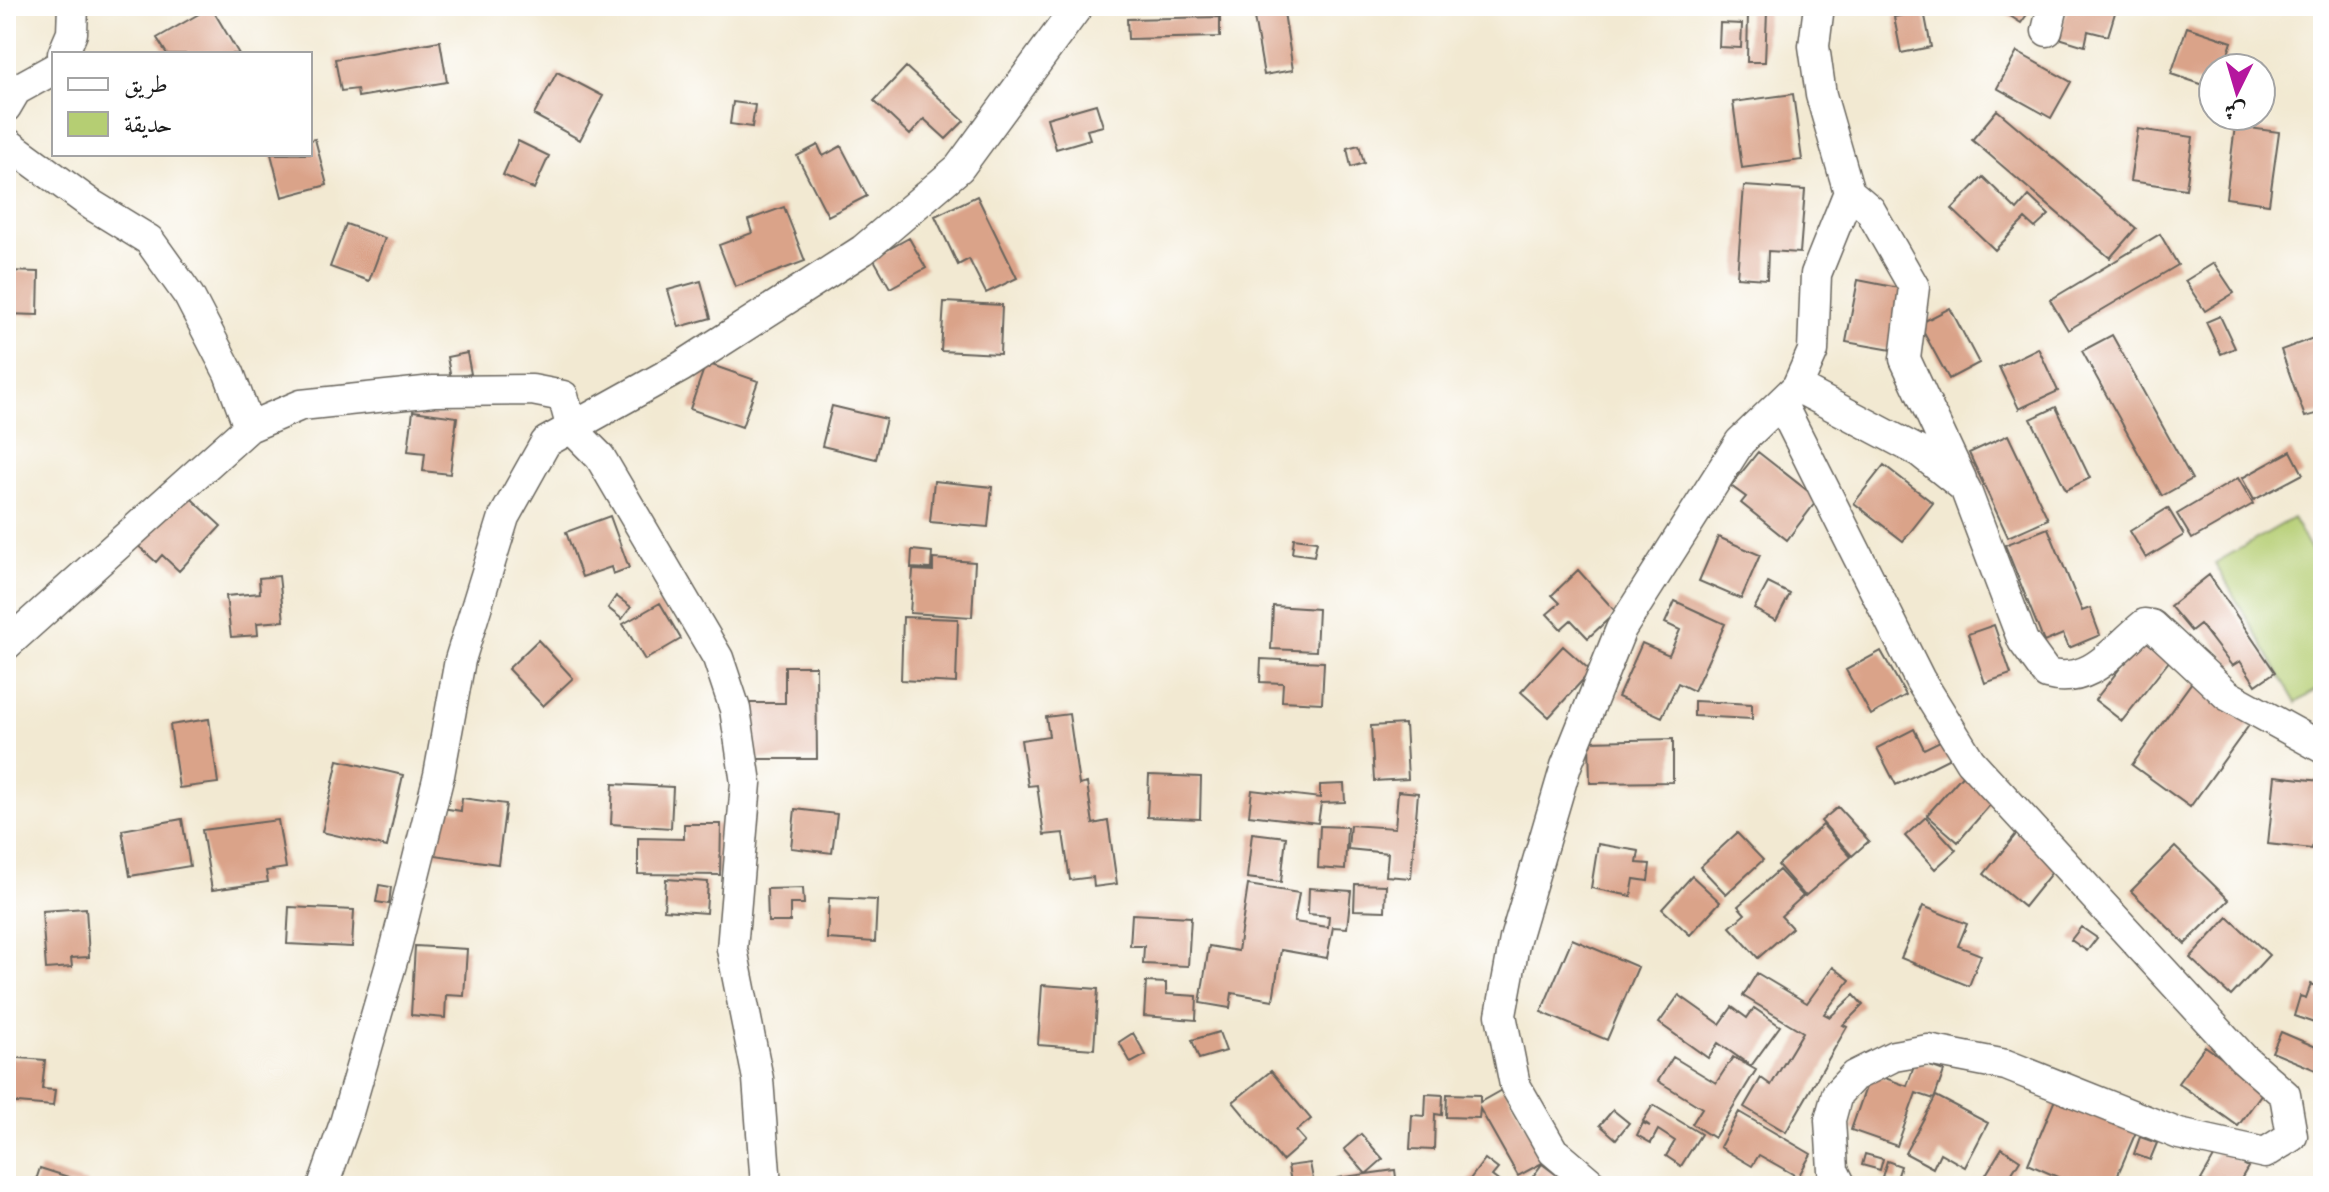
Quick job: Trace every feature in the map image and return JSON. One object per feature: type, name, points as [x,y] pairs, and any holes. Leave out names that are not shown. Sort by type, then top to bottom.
[{"type":"street","points":[[64,52],[72,33],[73,6]]},
{"type":"street","points":[[323,1186],[345,1123],[396,947],[439,775],[460,660],[504,517],[546,442],[681,367],[863,250],[959,168],[1014,89],[1078,6]]},
{"type":"street","points":[[1819,6],[1814,46],[1821,95],[1849,192],[1870,210],[1914,287],[1905,359],[1965,488],[2023,641],[2047,674],[2074,677],[2097,668],[2145,624],[2152,625],[2227,695],[2323,748]]},
{"type":"street","points":[[6,107],[16,90],[52,70]]},
{"type":"street","points":[[6,142],[92,205],[149,240],[189,296],[229,373],[249,427]]},
{"type":"street","points":[[1594,1186],[1553,1151],[1515,1085],[1501,1015],[1515,939],[1566,766],[1621,629],[1740,442],[1789,395],[1813,351],[1816,274],[1849,192]]},
{"type":"street","points":[[6,645],[249,427],[301,405],[434,391],[532,390],[563,396],[572,429],[600,457],[718,658],[735,709],[746,783],[732,949],[758,1079],[766,1186]]},
{"type":"street","points":[[1789,395],[1920,452],[1965,488]]},
{"type":"street","points":[[1789,395],[1920,680],[1970,761],[2243,1058],[2285,1095],[2292,1136],[2265,1153],[2179,1134],[2006,1065],[1928,1050],[1894,1056],[1854,1076],[1837,1094],[1830,1120],[1833,1170],[1841,1186]]},
{"type":"green space","points":[[2293,518],[2323,570],[2323,685],[2296,703],[2215,563]]},
{"type":"building","points":[[1252,6],[1283,6],[1293,70],[1264,75]]},
{"type":"building","points":[[2008,6],[2018,6],[2028,13],[2021,23],[2004,12]]},
{"type":"building","points":[[2068,6],[2117,6],[2108,36],[2088,31],[2085,46],[2059,38]]},
{"type":"building","points":[[211,7],[238,52],[166,52],[157,38]]},
{"type":"building","points":[[1924,11],[1931,47],[1901,53],[1894,17]]},
{"type":"building","points":[[1748,12],[1767,12],[1765,62],[1747,62]]},
{"type":"building","points":[[1220,17],[1220,37],[1128,39],[1127,19]]},
{"type":"building","points":[[1720,23],[1742,24],[1741,48],[1719,47]]},
{"type":"building","points":[[2187,27],[2232,42],[2229,52],[2197,52],[2197,83],[2171,74]]},
{"type":"building","points":[[440,41],[447,82],[358,97],[357,89],[341,91],[335,59]]},
{"type":"building","points":[[2017,52],[2071,82],[2051,118],[1997,88]]},
{"type":"building","points":[[906,67],[964,121],[946,139],[924,119],[910,135],[874,101]]},
{"type":"building","points":[[557,72],[603,96],[580,140],[534,115]]},
{"type":"building","points":[[1793,94],[1802,160],[1742,168],[1733,102]]},
{"type":"building","points":[[733,102],[755,105],[752,127],[730,124]]},
{"type":"building","points":[[1096,104],[1103,126],[1087,130],[1090,139],[1056,149],[1047,118]]},
{"type":"building","points":[[1997,110],[2136,228],[2110,258],[1972,140]]},
{"type":"building","points":[[2138,129],[2193,137],[2186,189],[2130,181]]},
{"type":"building","points":[[2234,132],[2279,132],[2269,204],[2226,198]]},
{"type":"building","points":[[315,139],[327,185],[282,197],[272,156],[312,156],[312,140]]},
{"type":"building","points":[[518,141],[549,156],[534,189],[503,175]]},
{"type":"building","points":[[818,145],[823,156],[841,146],[867,196],[828,216],[797,156]]},
{"type":"building","points":[[1359,145],[1364,163],[1351,167],[1347,148]]},
{"type":"building","points":[[1983,177],[2017,210],[2029,196],[2049,215],[2035,228],[2025,219],[1995,250],[1952,209]]},
{"type":"building","points":[[1744,186],[1805,190],[1800,253],[1768,251],[1767,279],[1737,277]]},
{"type":"building","points":[[977,196],[1017,278],[986,293],[969,259],[958,265],[935,216]]},
{"type":"building","points":[[784,207],[805,261],[735,287],[719,245],[752,233],[748,220]]},
{"type":"building","points":[[346,224],[385,238],[369,281],[330,267]]},
{"type":"building","points":[[2160,234],[2178,265],[2068,330],[2050,300]]},
{"type":"building","points":[[909,238],[926,268],[890,288],[873,258]]},
{"type":"building","points":[[2214,263],[2234,293],[2205,311],[2185,281]]},
{"type":"building","points":[[6,271],[39,272],[38,315],[6,314]]},
{"type":"building","points":[[1858,280],[1904,289],[1892,350],[1846,342]]},
{"type":"building","points":[[701,281],[711,318],[679,327],[668,290]]},
{"type":"building","points":[[944,302],[1002,305],[1000,354],[941,351]]},
{"type":"building","points":[[1950,308],[1979,363],[1949,379],[1919,324]]},
{"type":"building","points":[[2220,316],[2235,348],[2221,354],[2206,322]]},
{"type":"building","points":[[2112,335],[2192,479],[2162,496],[2082,351]]},
{"type":"building","points":[[2316,337],[2323,358],[2323,412],[2305,417],[2281,350]]},
{"type":"building","points":[[2038,348],[2058,391],[2019,409],[1999,367]]},
{"type":"building","points":[[467,353],[471,374],[451,378],[447,357]]},
{"type":"building","points":[[706,363],[758,381],[742,427],[690,409]]},
{"type":"building","points":[[832,406],[886,419],[876,459],[822,446]]},
{"type":"building","points":[[2056,407],[2090,478],[2066,490],[2031,419]]},
{"type":"building","points":[[413,411],[457,417],[450,474],[423,471],[425,453],[408,451]]},
{"type":"building","points":[[2008,435],[2048,519],[2008,537],[1969,453]]},
{"type":"building","points":[[2291,451],[2303,474],[2254,500],[2242,478]]},
{"type":"building","points":[[1758,452],[1818,499],[1787,540],[1741,503],[1746,497],[1731,486]]},
{"type":"building","points":[[1884,465],[1933,503],[1903,541],[1854,503]]},
{"type":"building","points":[[2238,478],[2253,504],[2192,539],[2177,514]]},
{"type":"building","points":[[934,481],[992,487],[988,527],[930,522]]},
{"type":"building","points":[[182,490],[221,526],[179,571],[162,555],[156,562],[134,542]]},
{"type":"building","points":[[2168,508],[2184,535],[2146,558],[2130,531]]},
{"type":"building","points":[[610,516],[629,568],[613,574],[611,567],[582,577],[566,532]]},
{"type":"building","points":[[2048,528],[2082,611],[2090,608],[2100,635],[2069,648],[2063,634],[2044,642],[2005,545]]},
{"type":"building","points":[[1718,537],[1760,555],[1741,599],[1699,581]]},
{"type":"building","points":[[1294,538],[1317,541],[1314,556],[1292,553]]},
{"type":"building","points":[[912,550],[932,552],[931,569],[911,568]]},
{"type":"building","points":[[933,559],[975,562],[972,617],[910,613],[913,570],[933,571]]},
{"type":"building","points":[[1578,570],[1616,612],[1588,638],[1571,620],[1561,629],[1547,614],[1560,603],[1552,595]]},
{"type":"building","points":[[2209,575],[2275,672],[2256,685],[2240,661],[2232,666],[2200,624],[2191,631],[2170,606]]},
{"type":"building","points":[[279,576],[284,621],[257,623],[258,635],[231,637],[226,596],[260,593],[259,578]]},
{"type":"building","points":[[1768,583],[1790,594],[1776,621],[1754,609]]},
{"type":"building","points":[[616,596],[631,607],[622,619],[608,608]]},
{"type":"building","points":[[1675,601],[1725,624],[1694,691],[1678,683],[1662,717],[1618,697],[1642,643],[1669,655],[1680,630],[1665,623]]},
{"type":"building","points":[[660,603],[681,639],[645,660],[623,624]]},
{"type":"building","points":[[1273,606],[1318,609],[1316,651],[1271,649]]},
{"type":"building","points":[[903,617],[958,619],[956,683],[901,680]]},
{"type":"building","points":[[1994,625],[2011,674],[1985,683],[1968,634]]},
{"type":"building","points":[[2143,639],[2170,660],[2122,721],[2095,700]]},
{"type":"building","points":[[538,640],[573,678],[543,706],[508,669]]},
{"type":"building","points":[[1563,646],[1591,671],[1549,717],[1521,692]]},
{"type":"building","points":[[1881,651],[1906,695],[1871,715],[1846,670]]},
{"type":"building","points":[[1261,659],[1324,662],[1322,703],[1282,701],[1283,683],[1260,682]]},
{"type":"building","points":[[785,666],[816,666],[817,759],[751,759],[750,703],[785,703]]},
{"type":"building","points":[[2192,682],[2250,724],[2190,807],[2132,765]]},
{"type":"building","points":[[1694,701],[1752,704],[1752,719],[1694,716]]},
{"type":"building","points":[[1069,714],[1079,785],[1087,783],[1093,824],[1108,821],[1117,884],[1094,887],[1093,877],[1070,880],[1063,833],[1044,835],[1037,785],[1028,786],[1021,740],[1049,736],[1046,717]]},
{"type":"building","points":[[209,719],[218,783],[179,788],[170,725]]},
{"type":"building","points":[[1405,724],[1408,779],[1374,781],[1371,726]]},
{"type":"building","points":[[1914,729],[1924,749],[1942,740],[1950,758],[1896,785],[1877,748]]},
{"type":"building","points":[[1673,739],[1673,782],[1590,783],[1589,741]]},
{"type":"building","points":[[338,760],[403,775],[387,847],[322,832]]},
{"type":"building","points":[[1966,771],[1996,798],[1958,842],[1927,815]]},
{"type":"building","points":[[1149,775],[1201,777],[1200,819],[1147,817]]},
{"type":"building","points":[[2275,776],[2320,781],[2312,849],[2268,844]]},
{"type":"building","points":[[613,784],[673,787],[671,828],[611,824]]},
{"type":"building","points":[[1344,784],[1345,802],[1321,803],[1318,823],[1249,815],[1252,790],[1320,798],[1320,785]]},
{"type":"building","points":[[1398,791],[1418,793],[1411,878],[1386,876],[1388,853],[1348,849],[1350,825],[1395,828]]},
{"type":"building","points":[[462,798],[506,804],[498,864],[435,855],[442,808],[461,811]]},
{"type":"building","points":[[1838,807],[1869,841],[1852,856],[1821,821]]},
{"type":"building","points":[[795,809],[837,814],[832,853],[791,848]]},
{"type":"building","points":[[1926,817],[1956,850],[1935,869],[1905,836]]},
{"type":"building","points":[[182,819],[190,866],[130,876],[122,830]]},
{"type":"building","points":[[278,820],[286,868],[266,871],[268,882],[212,890],[202,830]]},
{"type":"building","points":[[684,824],[721,824],[720,875],[638,874],[638,838],[684,839]]},
{"type":"building","points":[[1823,825],[1851,857],[1805,896],[1778,865]]},
{"type":"building","points":[[1320,826],[1347,827],[1345,870],[1318,868]]},
{"type":"building","points":[[2021,828],[2061,861],[2024,907],[1984,874]]},
{"type":"building","points":[[1252,833],[1286,837],[1281,882],[1247,878]]},
{"type":"building","points":[[1737,833],[1763,860],[1726,894],[1700,867]]},
{"type":"building","points":[[1598,844],[1639,851],[1637,863],[1650,864],[1648,881],[1634,879],[1631,896],[1591,888]]},
{"type":"building","points":[[2175,847],[2229,900],[2185,944],[2131,891]]},
{"type":"building","points":[[1779,870],[1803,896],[1781,916],[1792,928],[1758,958],[1730,927],[1745,914],[1738,906]]},
{"type":"building","points":[[1692,876],[1720,902],[1690,935],[1662,909]]},
{"type":"building","points":[[666,879],[708,882],[706,913],[664,910]]},
{"type":"building","points":[[1355,884],[1386,885],[1385,911],[1354,910]]},
{"type":"building","points":[[379,885],[391,887],[389,904],[376,902]]},
{"type":"building","points":[[1248,885],[1299,893],[1294,922],[1328,927],[1329,916],[1308,914],[1309,888],[1351,891],[1347,928],[1333,927],[1327,958],[1281,950],[1273,1000],[1232,993],[1230,1008],[1200,1003],[1209,946],[1238,951]]},
{"type":"building","points":[[803,888],[804,904],[790,904],[790,922],[768,922],[767,889]]},
{"type":"building","points":[[829,898],[877,900],[875,942],[827,939]]},
{"type":"building","points":[[1923,906],[1967,924],[1958,946],[1981,955],[1969,986],[1901,958]]},
{"type":"building","points":[[289,907],[354,910],[352,947],[287,944]]},
{"type":"building","points":[[86,908],[89,957],[71,958],[72,967],[46,969],[42,911]]},
{"type":"building","points":[[1132,914],[1191,917],[1188,966],[1143,964],[1144,946],[1130,946]]},
{"type":"building","points":[[2228,917],[2269,955],[2231,996],[2190,958]]},
{"type":"building","points":[[2081,927],[2097,938],[2087,951],[2071,940]]},
{"type":"building","points":[[1572,939],[1638,967],[1607,1040],[1541,1012]]},
{"type":"building","points":[[415,946],[467,949],[464,996],[446,995],[445,1018],[411,1015]]},
{"type":"building","points":[[1833,967],[1850,980],[1824,1014],[1830,1017],[1854,995],[1863,1005],[1843,1025],[1847,1027],[1786,1132],[1744,1107],[1761,1078],[1771,1085],[1803,1032],[1743,996],[1757,973],[1807,1003]]},
{"type":"building","points":[[1146,982],[1166,983],[1166,994],[1197,996],[1196,1020],[1144,1016]]},
{"type":"building","points":[[2311,984],[2320,988],[2317,998],[2323,1000],[2323,1026],[2294,1016],[2300,996],[2306,998]]},
{"type":"building","points":[[1042,985],[1098,989],[1094,1049],[1038,1045]]},
{"type":"building","points":[[1679,995],[1720,1024],[1732,1007],[1747,1018],[1754,1008],[1780,1026],[1751,1066],[1718,1043],[1708,1058],[1659,1023]]},
{"type":"building","points":[[1219,1032],[1226,1051],[1199,1059],[1192,1040]]},
{"type":"building","points":[[2281,1032],[2323,1050],[2323,1073],[2272,1052]]},
{"type":"building","points":[[1133,1033],[1146,1055],[1131,1063],[1119,1042]]},
{"type":"building","points":[[2205,1046],[2265,1089],[2238,1126],[2178,1083]]},
{"type":"building","points":[[6,1057],[45,1060],[42,1089],[55,1090],[53,1106],[6,1102]]},
{"type":"building","points":[[1673,1057],[1716,1083],[1733,1057],[1756,1070],[1714,1138],[1692,1124],[1702,1108],[1658,1081]]},
{"type":"building","points":[[1916,1061],[1944,1071],[1934,1099],[1916,1093],[1897,1146],[1851,1130],[1871,1073],[1907,1086]]},
{"type":"building","points":[[1271,1071],[1311,1119],[1296,1131],[1305,1141],[1282,1161],[1233,1102]]},
{"type":"building","points":[[1505,1088],[1546,1161],[1518,1176],[1480,1109],[1479,1118],[1446,1117],[1447,1094],[1480,1095],[1480,1102]]},
{"type":"building","points":[[1426,1094],[1443,1095],[1442,1115],[1435,1114],[1434,1150],[1410,1149],[1412,1115],[1425,1116]]},
{"type":"building","points":[[1936,1096],[1988,1123],[1965,1167],[1940,1153],[1933,1168],[1905,1153]]},
{"type":"building","points":[[2056,1097],[2136,1132],[2113,1186],[2078,1186],[2028,1164]]},
{"type":"building","points":[[1653,1105],[1701,1134],[1681,1166],[1666,1156],[1675,1141],[1658,1130],[1651,1143],[1637,1135],[1643,1123],[1650,1126],[1643,1121]]},
{"type":"building","points":[[1613,1110],[1629,1123],[1616,1139],[1600,1125]]},
{"type":"building","points":[[1739,1112],[1811,1154],[1798,1177],[1759,1155],[1752,1166],[1720,1147]]},
{"type":"building","points":[[1361,1134],[1383,1159],[1366,1174],[1344,1149]]},
{"type":"building","points":[[2140,1137],[2157,1143],[2150,1160],[2134,1154]]},
{"type":"building","points":[[2002,1148],[2020,1160],[2004,1186],[1979,1186]]},
{"type":"building","points":[[2218,1150],[2248,1167],[2237,1186],[2212,1186],[2201,1180]]},
{"type":"building","points":[[1865,1154],[1883,1159],[1880,1170],[1862,1165]]},
{"type":"building","points":[[1485,1159],[1498,1169],[1492,1176],[1505,1186],[1465,1186]]},
{"type":"building","points":[[1887,1161],[1901,1166],[1896,1181],[1882,1177]]},
{"type":"building","points":[[1310,1163],[1313,1179],[1291,1182],[1288,1166]]},
{"type":"building","points":[[1542,1164],[1566,1182],[1563,1186],[1526,1186]]},
{"type":"building","points":[[40,1168],[87,1183],[86,1186],[34,1186]]},
{"type":"building","points":[[1395,1170],[1397,1186],[1338,1186],[1337,1178]]},
{"type":"building","points":[[684,1180],[727,1184],[727,1186],[683,1186]]}]
